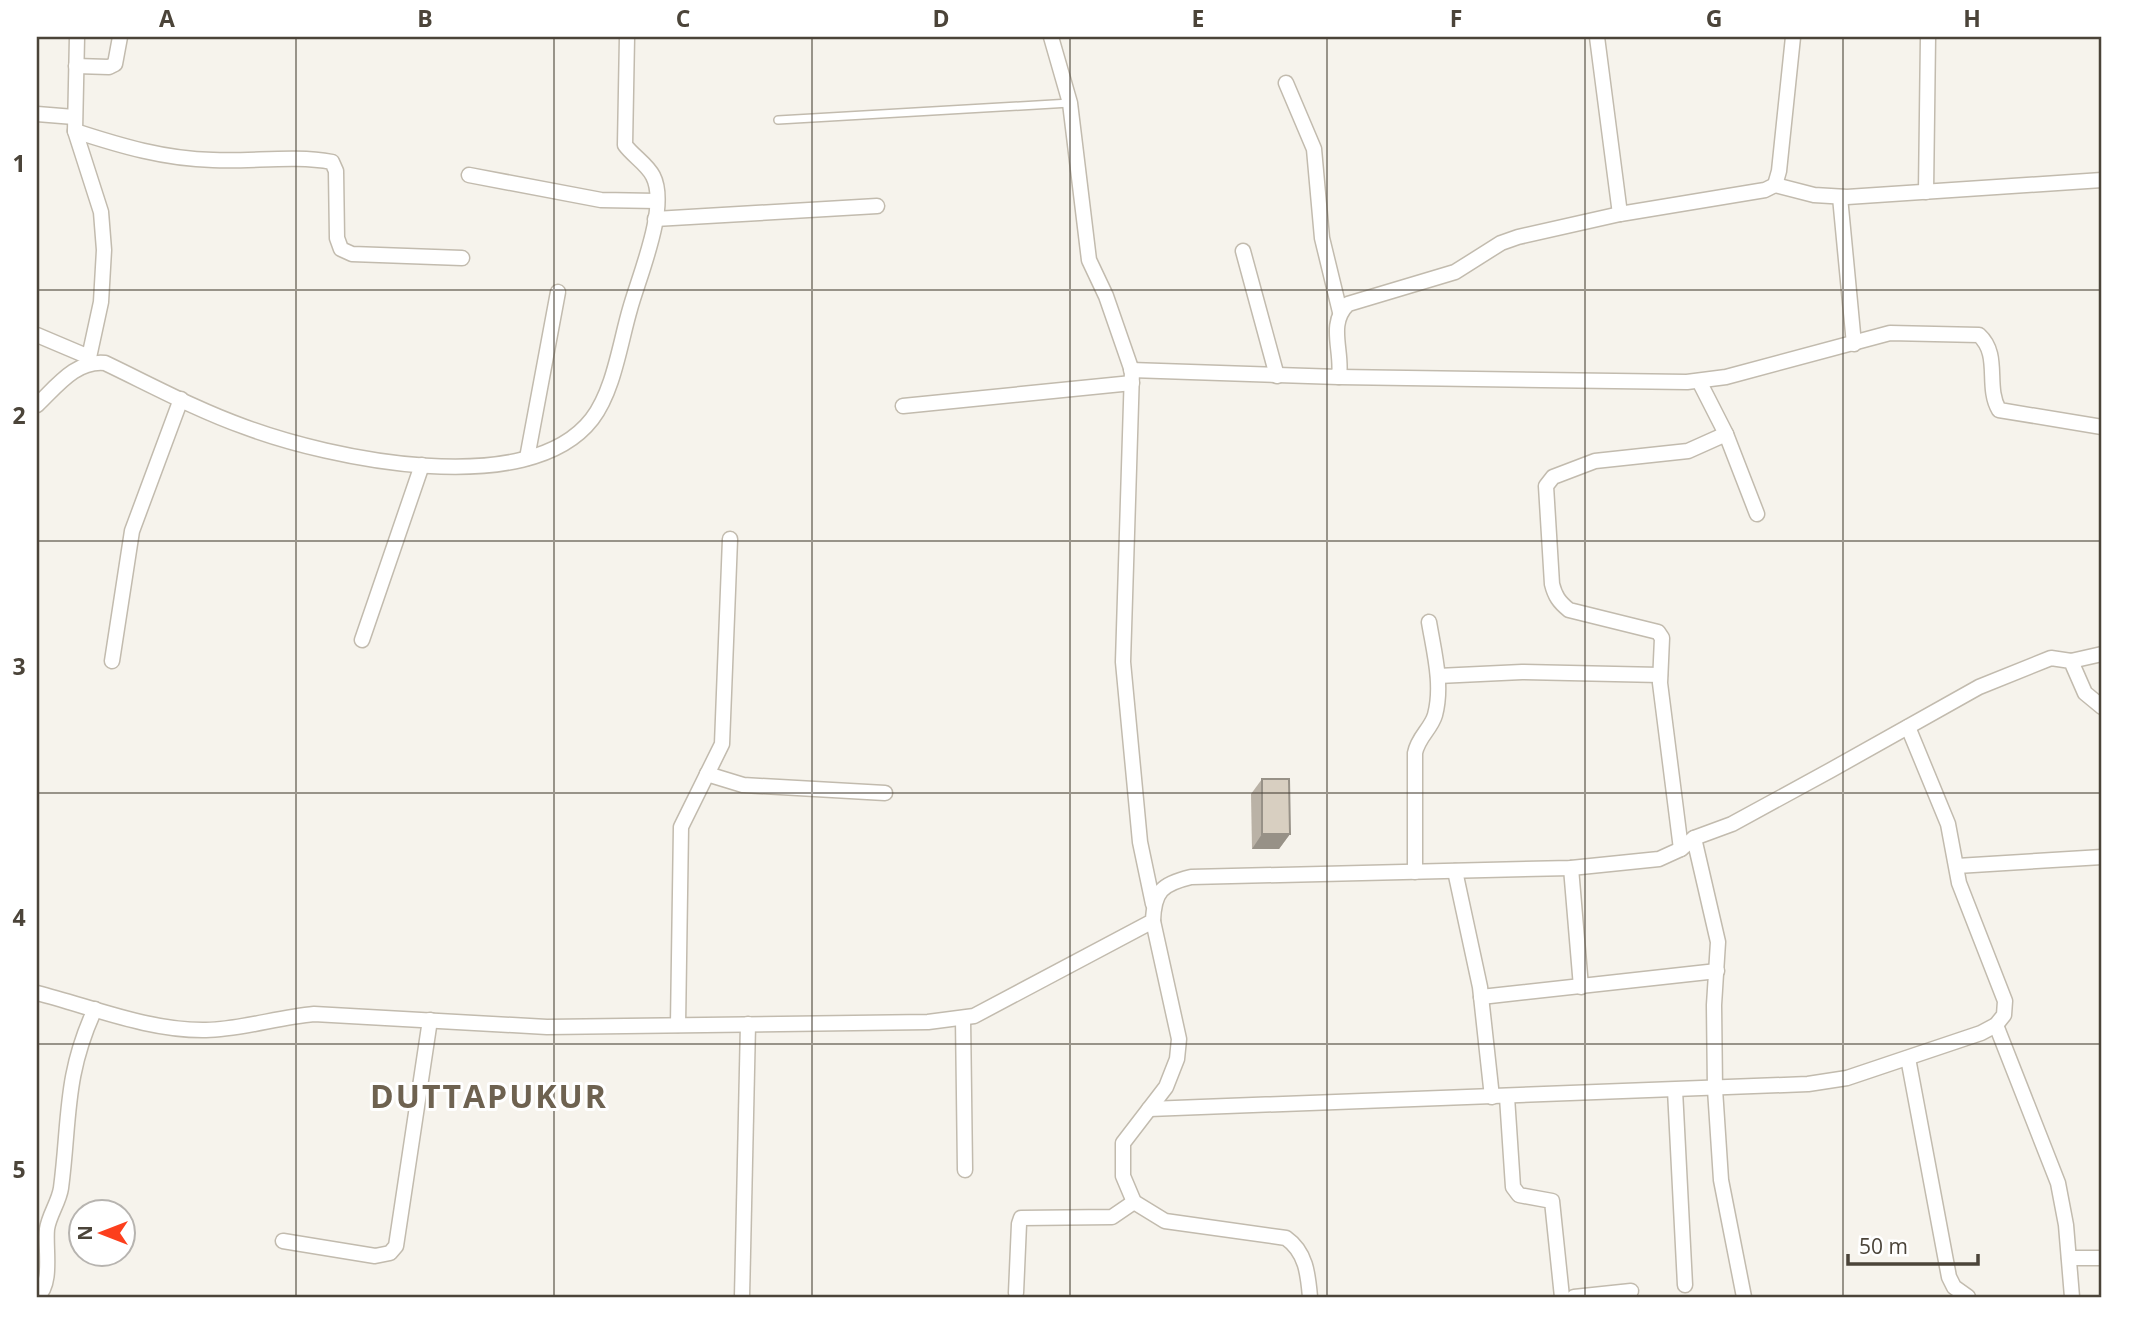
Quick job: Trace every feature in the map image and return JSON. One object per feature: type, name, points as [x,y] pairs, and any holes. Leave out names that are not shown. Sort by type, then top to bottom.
[{"type":"street","points":[[37,405],[88,360],[103,289],[101,212],[75,124],[77,37]]},
{"type":"street","points":[[76,66],[109,67],[115,64],[120,37]]},
{"type":"street","points":[[37,335],[88,360],[105,363],[245,428],[314,450],[422,466],[496,465],[557,447],[578,433],[593,418],[608,385],[655,219],[657,201],[652,172],[625,145],[627,37]]},
{"type":"street","points":[[1051,37],[1070,103],[1089,260],[1106,296],[1132,376],[1122,662],[1140,842],[1153,904],[1153,922],[1179,1039],[1171,1076],[1123,1143],[1123,1176],[1134,1202],[1165,1221],[1286,1238],[1298,1247],[1308,1275],[1310,1297]]},
{"type":"street","points":[[1597,37],[1620,214]]},
{"type":"street","points":[[1775,185],[1779,171],[1793,37]]},
{"type":"street","points":[[1926,192],[1928,37]]},
{"type":"street","points":[[1286,83],[1314,149],[1322,238],[1340,312]]},
{"type":"street","points":[[37,114],[75,124],[161,155],[211,160],[332,162],[336,171],[337,238],[341,249],[352,254],[462,258]]},
{"type":"street","points":[[469,175],[601,200],[657,201]]},
{"type":"street","points":[[1339,377],[1336,322],[1340,312],[1348,304],[1455,272],[1484,253],[1518,237],[1620,214],[1765,190],[1775,185],[1840,197],[2102,180]]},
{"type":"street","points":[[1840,197],[1854,344]]},
{"type":"street","points":[[655,219],[877,206]]},
{"type":"street","points":[[1243,251],[1277,376]]},
{"type":"street","points":[[527,458],[558,292]]},
{"type":"street","points":[[904,406],[1132,376],[1699,381],[1910,332],[1979,335],[1991,351],[1993,401],[1998,410],[2102,426]]},
{"type":"street","points":[[1699,381],[1726,434],[1757,514]]},
{"type":"street","points":[[112,661],[132,531],[181,399]]},
{"type":"street","points":[[1681,849],[1660,675],[1662,638],[1658,632],[1569,610],[1555,595],[1546,486],[1553,477],[1595,461],[1688,451],[1726,434]]},
{"type":"street","points":[[362,640],[422,466]]},
{"type":"street","points":[[678,1025],[681,828],[722,744],[725,729],[730,540]]},
{"type":"street","points":[[1415,872],[1415,753],[1419,737],[1435,717],[1438,676],[1429,622]]},
{"type":"street","points":[[1153,904],[1169,882],[1191,877],[1571,868],[1659,859],[1681,849],[1694,838],[1732,824],[1991,682],[2051,658],[2071,661],[2102,654]]},
{"type":"street","points":[[2071,661],[2085,692],[2102,707]]},
{"type":"street","points":[[1438,676],[1522,672],[1660,675]]},
{"type":"street","points":[[1149,1109],[1783,1086],[1847,1078],[1996,1025],[2004,1015],[2005,1001],[1963,893],[1948,824],[1908,727]]},
{"type":"street","points":[[707,774],[743,785],[885,793]]},
{"type":"street","points":[[1694,838],[1717,927],[1715,1089],[1723,1190],[1745,1297]]},
{"type":"street","points":[[1957,866],[2102,857]]},
{"type":"street","points":[[1571,868],[1581,987]]},
{"type":"street","points":[[1455,871],[1481,997],[1513,1187],[1519,1195],[1552,1201],[1562,1297]]},
{"type":"street","points":[[37,993],[172,1029],[210,1030],[278,1017],[314,1014],[547,1027],[928,1022],[974,1016],[1153,922]]},
{"type":"street","points":[[1481,997],[1717,971]]},
{"type":"street","points":[[37,1297],[45,1284],[47,1231],[60,1192],[68,1098],[77,1049],[95,1009]]},
{"type":"street","points":[[964,1018],[965,1170]]},
{"type":"street","points":[[283,1241],[375,1256],[390,1253],[396,1246],[430,1020]]},
{"type":"street","points":[[743,1297],[748,1024]]},
{"type":"street","points":[[1996,1025],[2058,1183],[2072,1297]]},
{"type":"street","points":[[1908,1058],[1949,1277],[1954,1287],[1968,1297]]},
{"type":"street","points":[[1675,1090],[1685,1285]]},
{"type":"street","points":[[1016,1293],[1021,1218],[1112,1217],[1134,1202]]},
{"type":"street","points":[[2069,1258],[2102,1258]]},
{"type":"street","points":[[1574,1297],[1631,1292]]},
{"type":"lane","points":[[778,120],[1070,103]]},
{"type":"building","points":[[1262,779],[1289,779],[1290,834],[1262,834]]},
{"type":"district","name":"DUTTAPUKUR","points":[[489,1097]]}]
